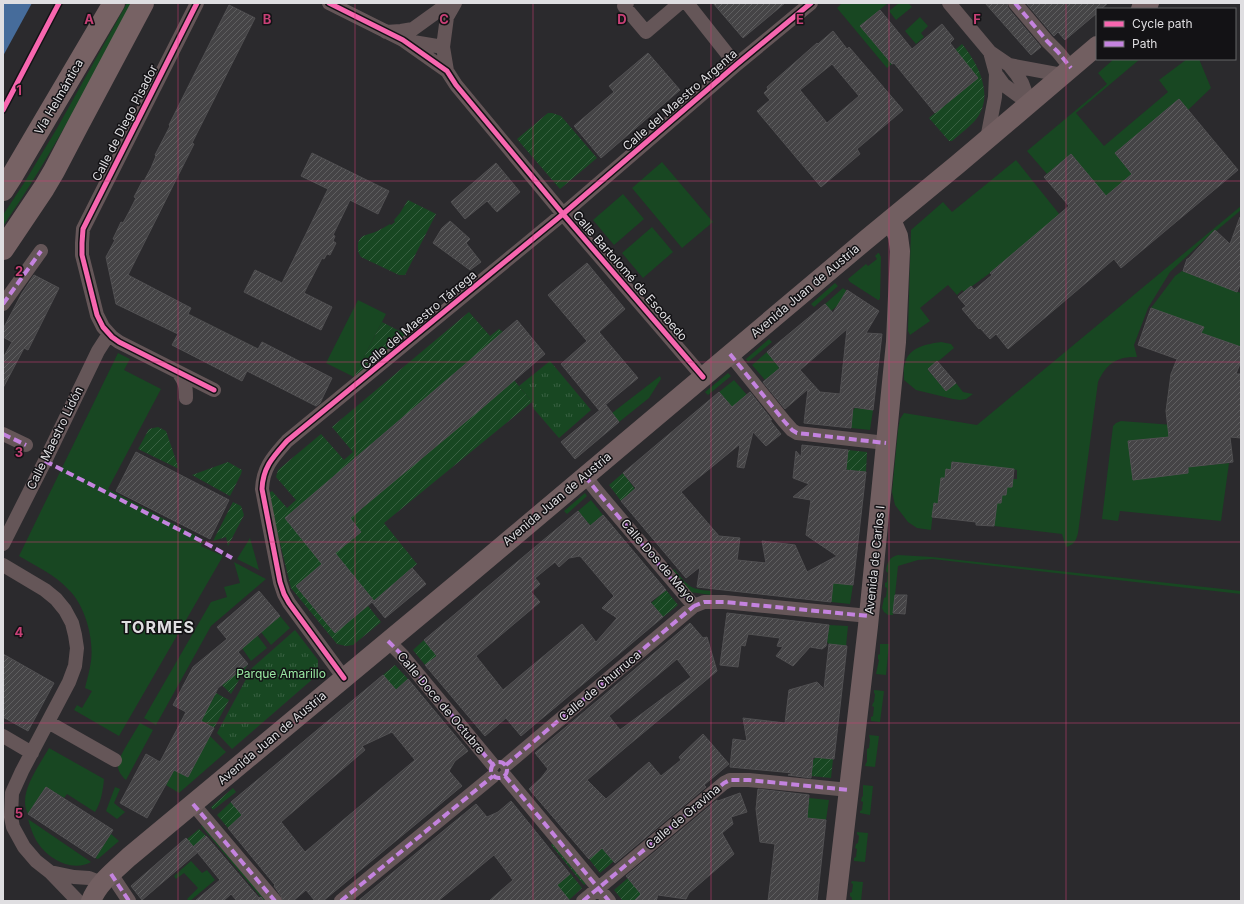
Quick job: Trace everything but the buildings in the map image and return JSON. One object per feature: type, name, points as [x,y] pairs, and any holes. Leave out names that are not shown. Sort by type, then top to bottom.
[{"type":"highway","name":"Vía Helmántica","points":[[3,190],[114,3]]},
{"type":"highway","points":[[3,249],[54,171],[143,3]]},
{"type":"highway","points":[[54,171],[78,146],[156,3]]},
{"type":"main road","name":"Avenida Juan de Austria","points":[[91,901],[94,892],[129,857],[1030,104],[1096,47]]},
{"type":"main road","name":"Avenida de Carlos I","points":[[836,901],[869,616],[896,342],[900,251],[898,236],[891,220]]},
{"type":"street","name":"Calle de Diego Pisador","points":[[109,334],[100,322],[97,315],[82,255],[83,229],[197,3]]},
{"type":"street","name":"Calle Bartolomé de Escobedo","points":[[329,3],[403,40],[447,71],[456,85],[563,214],[703,377]]},
{"type":"street","points":[[385,32],[401,32],[413,29],[449,3]]},
{"type":"street","name":"Calle Bartolomé de Escobedo","points":[[447,71],[443,48],[447,17],[455,3]]},
{"type":"street","points":[[627,3],[624,6],[646,32],[680,3]]},
{"type":"street","points":[[687,3],[736,65]]},
{"type":"street","name":"Calle del Maestro Argenta","points":[[563,214],[736,65],[811,3]]},
{"type":"street","points":[[949,3],[990,52],[1009,65],[1022,83],[1030,104]]},
{"type":"street","points":[[1015,3],[1058,52],[1067,71]]},
{"type":"street","points":[[403,40],[443,48]]},
{"type":"street","points":[[987,139],[995,97],[996,74],[990,52]]},
{"type":"street","points":[[1009,65],[1067,71]]},
{"type":"street","points":[[996,74],[1004,85],[1030,104]]},
{"type":"street","name":"Calle del Maestro Tárrega","points":[[344,678],[284,594],[280,582],[262,489],[262,480],[265,469],[273,455],[286,441],[563,214]]},
{"type":"street","points":[[3,304],[41,251]]},
{"type":"street","points":[[109,334],[119,342],[214,390]]},
{"type":"street","name":"Calle Maestro Lidón","points":[[3,544],[98,351],[109,334]]},
{"type":"street","points":[[730,354],[784,421],[797,433],[886,443]]},
{"type":"street","points":[[178,372],[184,380],[186,398]]},
{"type":"street","points":[[3,434],[26,445]]},
{"type":"street","name":"Calle Dos de Mayo","points":[[585,476],[694,606],[704,602],[724,602],[869,616]]},
{"type":"street","points":[[3,565],[45,590],[56,600],[65,610],[72,623],[75,635],[77,648],[75,666],[69,682],[12,793],[11,817],[13,827],[24,847],[36,862],[50,872],[78,901]]},
{"type":"street","name":"Calle de Churruca","points":[[341,901],[499,771],[694,606]]},
{"type":"street","name":"Calle Doce de Octubre","points":[[388,641],[402,655],[609,901]]},
{"type":"street","points":[[48,722],[115,760]]},
{"type":"street","points":[[3,736],[32,753]]},
{"type":"street","name":"Calle de Gravina","points":[[583,901],[724,783],[730,780],[749,780],[849,790]]},
{"type":"street","points":[[193,804],[275,901]]},
{"type":"street","points":[[50,872],[106,879],[129,901]]},
{"type":"green space","points":[[127,3],[133,3],[55,144],[3,226],[3,215],[56,130]]},
{"type":"green space","points":[[842,3],[888,3],[860,26],[892,64],[887,68],[837,8]]},
{"type":"green space","points":[[899,3],[908,3],[912,7],[896,20],[889,11]]},
{"type":"green space","points":[[920,17],[928,26],[921,33],[924,37],[916,44],[905,31]]},
{"type":"green space","points":[[962,44],[978,68],[984,87],[983,106],[977,118],[952,141],[949,141],[929,118],[978,78],[955,50]]},
{"type":"green space","points":[[1113,60],[1139,60],[1076,113],[1104,146],[1168,92],[1159,80],[1186,60],[1199,60],[1211,88],[1188,110],[1179,99],[1115,153],[1132,174],[1106,196],[1071,154],[1047,174],[1027,151],[1107,84],[1098,73]]},
{"type":"green space","points":[[548,113],[561,116],[597,158],[560,189],[517,139]]},
{"type":"green space","points":[[1016,160],[1060,215],[990,273],[964,292],[962,290],[957,295],[948,285],[920,308],[930,321],[910,335],[908,331],[911,230],[943,202],[952,212]]},
{"type":"green space","points":[[662,162],[713,222],[682,248],[632,188]]},
{"type":"green space","points":[[623,194],[644,219],[614,245],[593,220]]},
{"type":"green space","points":[[408,200],[436,214],[405,275],[399,275],[361,257],[358,249],[358,243],[363,236],[395,222],[394,220]]},
{"type":"green space","points":[[1241,206],[1241,210],[1216,231],[1215,230],[1170,272],[1148,308],[1134,345],[1137,357],[1124,358],[1113,362],[1105,370],[1098,382],[1078,533],[1073,544],[1066,547],[1062,534],[994,526],[997,503],[1001,503],[1002,495],[1006,495],[1007,487],[1013,479],[1017,479],[1017,470],[952,462],[951,470],[946,470],[938,504],[934,503],[931,530],[917,528],[908,522],[895,505],[892,492],[898,430],[900,419],[904,413],[977,425]]},
{"type":"green space","points":[[652,227],[673,252],[643,278],[622,253]]},
{"type":"green space","points":[[878,253],[881,257],[879,300],[850,282],[848,279],[866,264],[868,266],[877,259],[875,256]]},
{"type":"green space","points":[[1182,271],[1241,293],[1241,347],[1201,333],[1203,328],[1151,308],[1175,276]]},
{"type":"green space","points":[[835,283],[838,286],[814,307],[811,304]]},
{"type":"green space","points":[[843,288],[847,291],[837,306],[831,311],[825,304]]},
{"type":"green space","points":[[358,300],[386,314],[354,377],[326,363]]},
{"type":"green space","points":[[469,312],[490,336],[499,329],[503,332],[334,476],[362,508],[514,380],[532,402],[384,523],[417,564],[374,601],[335,553],[361,532],[323,486],[285,518],[323,564],[296,586],[334,632],[368,606],[381,622],[353,645],[346,646],[337,644],[291,588],[268,494],[272,491],[287,508],[296,500],[276,477],[278,470],[321,434],[344,460],[353,452],[332,427]]},
{"type":"green space","points":[[382,322],[407,335],[354,377]]},
{"type":"green space","points":[[769,339],[772,342],[748,362],[746,359]]},
{"type":"green space","points":[[941,342],[951,344],[954,348],[928,370],[946,391],[956,383],[963,392],[973,394],[966,399],[953,399],[916,390],[904,380],[904,365],[910,353],[919,347]]},
{"type":"green space","points":[[767,352],[779,369],[765,380],[752,365]]},
{"type":"green space","points":[[118,353],[130,359],[124,370],[161,389],[108,489],[204,540],[201,546],[223,556],[119,736],[74,710],[77,705],[82,708],[92,691],[85,688],[92,652],[90,632],[84,613],[79,604],[68,589],[57,579],[19,556]]},
{"type":"green space","points":[[550,361],[591,410],[559,438],[533,408],[532,402],[519,386]]},
{"type":"green space","points":[[728,373],[731,376],[708,395],[705,392]]},
{"type":"green space","points":[[660,376],[661,379],[649,398],[619,422],[612,413]]},
{"type":"green space","points":[[734,380],[747,395],[732,407],[719,392]]},
{"type":"green space","points":[[855,408],[873,410],[870,430],[851,428],[852,412]]},
{"type":"green space","points":[[1121,421],[1199,427],[1168,431],[1169,437],[1128,441],[1133,479],[1188,473],[1188,467],[1229,463],[1221,521],[1120,511],[1118,521],[1102,519],[1113,426]]},
{"type":"green space","points":[[158,427],[166,431],[179,469],[138,449],[149,429]]},
{"type":"green space","points":[[848,450],[867,452],[866,472],[846,469]]},
{"type":"green space","points":[[228,462],[242,470],[230,496],[192,475]]},
{"type":"green space","points":[[623,473],[635,489],[621,501],[609,485]]},
{"type":"green space","points":[[585,493],[587,496],[567,514],[564,511]]},
{"type":"green space","points":[[591,500],[603,515],[591,525],[578,511]]},
{"type":"green space","points":[[233,502],[241,506],[244,515],[228,546],[226,537],[213,541]]},
{"type":"green space","points":[[250,538],[259,570],[237,559]]},
{"type":"green space","points":[[898,555],[932,557],[1241,591],[1241,594],[932,559],[918,560],[898,566],[893,615],[888,615],[882,608],[884,598],[886,597],[887,588],[885,587],[888,573],[886,568],[891,559]]},
{"type":"green space","points":[[234,562],[266,579],[211,626],[156,725],[144,718],[211,602],[227,597],[224,587],[240,583]]},
{"type":"green space","points":[[674,569],[690,586],[693,588],[711,591],[711,595],[690,592],[671,572]]},
{"type":"green space","points":[[833,584],[853,585],[850,604],[831,602]]},
{"type":"green space","points":[[666,590],[678,605],[663,617],[651,603]]},
{"type":"green space","points":[[280,616],[290,628],[271,645],[261,632]]},
{"type":"green space","points":[[829,625],[848,626],[846,646],[829,644],[827,642]]},
{"type":"green space","name":"Parque Amarillo","points":[[295,630],[318,660],[318,669],[315,677],[232,749],[217,733],[252,668]]},
{"type":"green space","points":[[257,635],[267,648],[251,661],[242,648]]},
{"type":"green space","points":[[424,640],[437,656],[425,665],[413,650]]},
{"type":"green space","points":[[880,644],[889,644],[886,675],[876,674],[879,660],[878,655],[880,654]]},
{"type":"green space","points":[[248,664],[231,694],[222,685]]},
{"type":"green space","points":[[395,665],[408,679],[396,690],[383,675]]},
{"type":"green space","points":[[874,690],[884,691],[880,722],[871,721],[874,707],[872,706],[875,694]]},
{"type":"green space","points":[[216,693],[229,700],[214,728],[201,721]]},
{"type":"green space","points":[[140,723],[153,730],[126,780],[118,768],[118,763]]},
{"type":"green space","points":[[869,735],[879,736],[875,767],[865,766],[867,762],[867,749],[869,748]]},
{"type":"green space","points":[[210,736],[226,752],[179,793],[166,785],[174,770]]},
{"type":"green space","points":[[49,748],[104,779],[100,801],[95,812],[67,794],[64,798],[46,787],[28,814],[25,806],[27,789]]},
{"type":"green space","points":[[816,757],[833,759],[831,778],[811,776],[813,760]]},
{"type":"green space","points":[[863,785],[873,786],[870,815],[860,813],[863,802],[861,801],[863,796]]},
{"type":"green space","points":[[115,787],[120,789],[114,803],[125,812],[117,819],[106,811]]},
{"type":"green space","points":[[233,788],[236,792],[213,810],[211,807]]},
{"type":"green space","points":[[809,798],[829,800],[826,820],[808,818]]},
{"type":"green space","points":[[231,802],[242,815],[228,828],[217,815]]},
{"type":"green space","points":[[28,819],[91,862],[76,866],[68,865],[53,858],[40,847],[32,832]]},
{"type":"green space","points":[[204,824],[269,901],[264,901],[201,826]]},
{"type":"green space","points":[[199,829],[206,836],[193,847],[187,839]]},
{"type":"green space","points":[[857,832],[868,833],[865,862],[854,861],[857,849],[855,848],[856,844],[858,843],[859,836]]},
{"type":"green space","points":[[111,834],[119,841],[98,859],[95,858]]},
{"type":"green space","points":[[553,843],[587,883],[584,885],[551,845]]},
{"type":"green space","points":[[602,848],[614,861],[600,873],[589,859]]},
{"type":"green space","points":[[191,861],[202,873],[207,870],[215,880],[189,901],[187,899],[198,888],[184,873],[176,879],[174,876]]},
{"type":"green space","points":[[570,873],[582,888],[569,900],[557,885]]},
{"type":"green space","points":[[628,878],[642,894],[634,901],[623,901],[614,890]]},
{"type":"green space","points":[[852,881],[863,882],[861,901],[852,901],[850,893],[852,892]]},
{"type":"water","points":[[3,3],[32,3],[3,56]]},
{"type":"marked path","points":[[1015,3],[1071,68]]},
{"type":"marked path","points":[[3,304],[41,251]]},
{"type":"marked path","points":[[730,354],[784,421],[797,433],[886,443]]},
{"type":"marked path","points":[[3,434],[26,445]]},
{"type":"marked path","points":[[45,461],[232,558]]},
{"type":"marked path","points":[[585,476],[694,606],[704,602],[724,602],[869,616]]},
{"type":"marked path","points":[[506,765],[694,606]]},
{"type":"marked path","points":[[388,641],[402,655],[493,765]]},
{"type":"marked path","points":[[499,762],[505,764],[507,770],[505,776],[499,778],[493,776],[491,770],[493,764],[499,762]]},
{"type":"marked path","points":[[341,901],[493,776]]},
{"type":"marked path","points":[[505,776],[609,901]]},
{"type":"marked path","points":[[583,901],[724,783],[730,780],[749,780],[849,790]]},
{"type":"marked path","points":[[193,804],[275,901]]},
{"type":"marked path","points":[[111,874],[129,901]]},
{"type":"cycle path","points":[[3,110],[59,3]]},
{"type":"cycle path","points":[[197,3],[83,229],[82,255],[97,315],[103,327],[112,337],[119,342],[214,390]]},
{"type":"cycle path","points":[[329,3],[403,40],[447,71],[456,85],[563,214],[703,377]]},
{"type":"cycle path","points":[[344,678],[289,603],[280,582],[262,489],[264,474],[273,457],[287,441],[563,214],[736,65],[811,3]]},
{"type":"district","name":"TORMES","points":[[158,627]]}]
